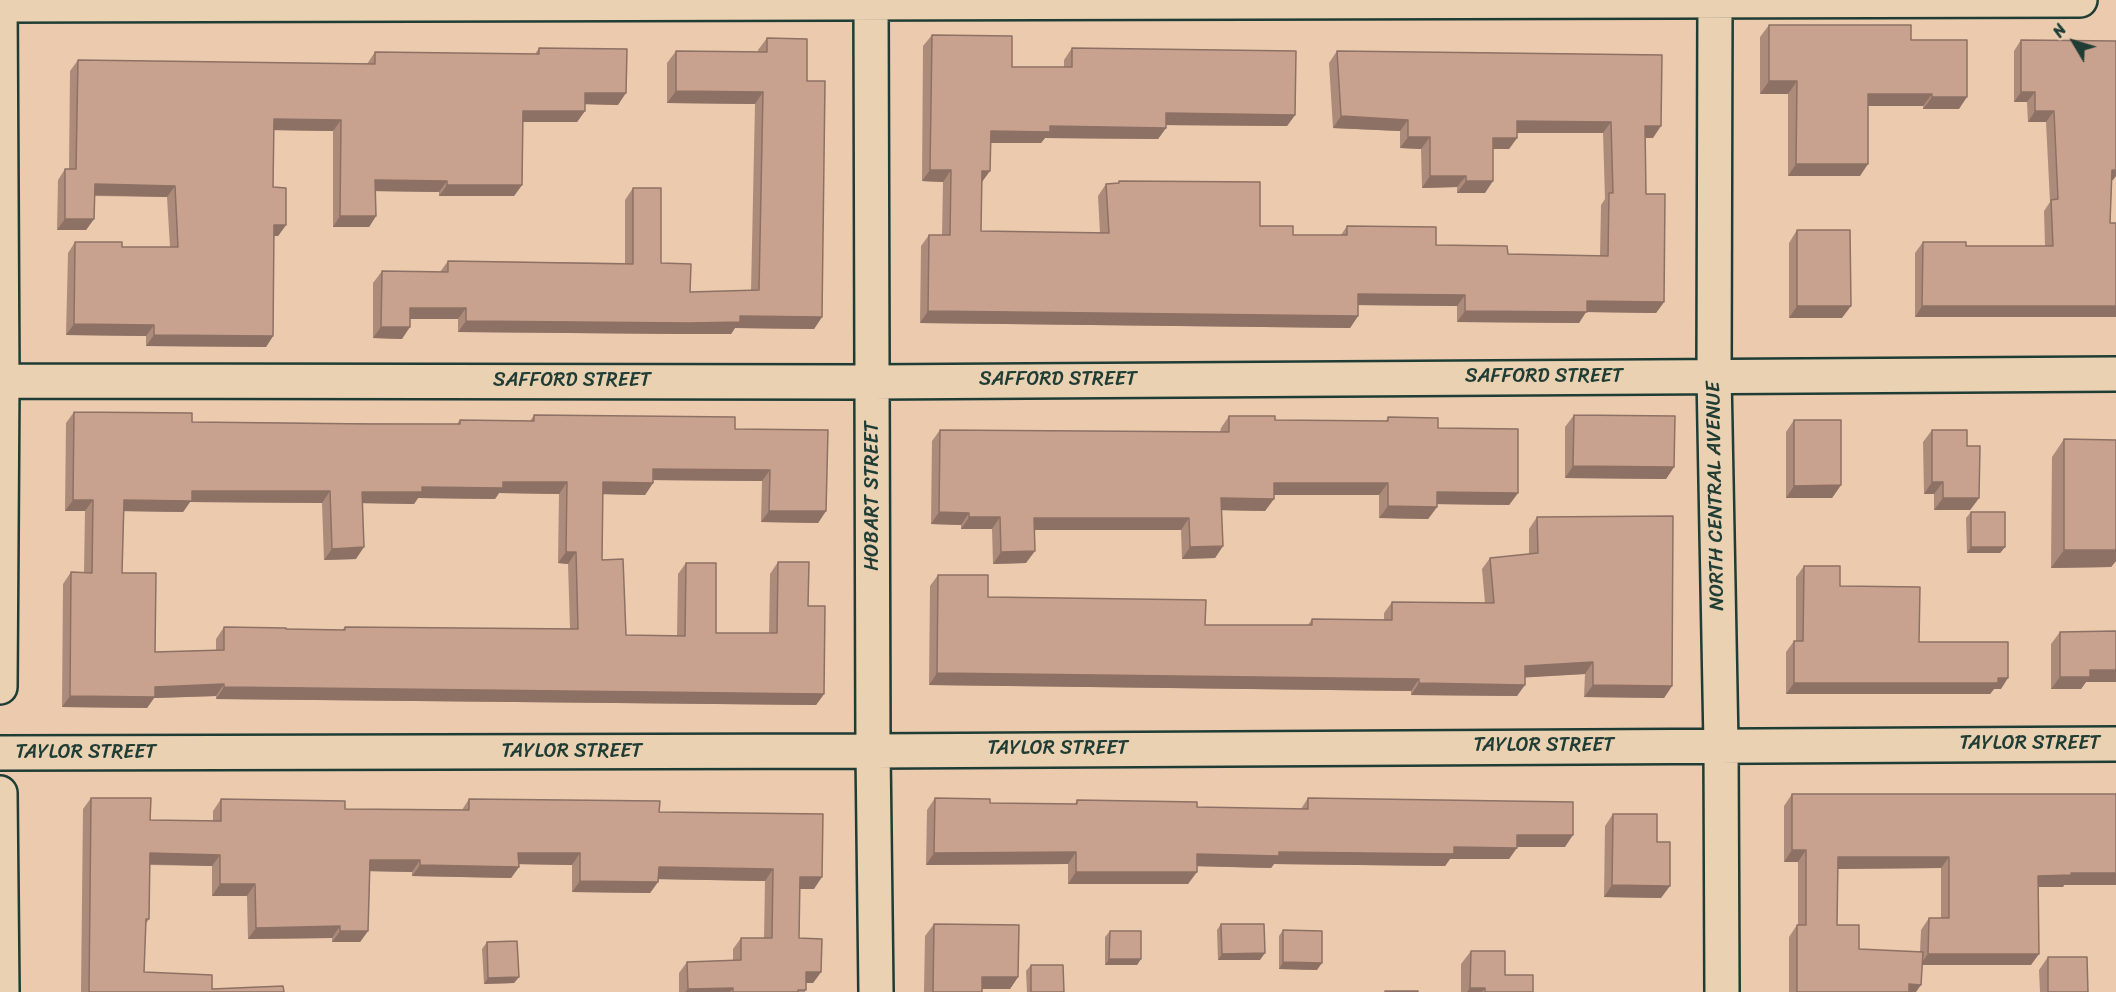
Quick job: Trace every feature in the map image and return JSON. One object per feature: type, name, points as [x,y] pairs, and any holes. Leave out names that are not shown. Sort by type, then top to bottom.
[{"type":"street","points":[[0,0],[0,687]]},
{"type":"street","points":[[0,5],[2080,0]]},
{"type":"street","name":"NORTH CENTRAL AVENUE","points":[[1714,1],[1714,375],[1721,744],[1722,992]]},
{"type":"street","name":"HOBART STREET","points":[[871,2],[876,992]]},
{"type":"street","name":"SAFFORD STREET","points":[[1,381],[873,382],[2116,374]]},
{"type":"street","name":"TAYLOR STREET","points":[[0,753],[2116,744]]},
{"type":"street","points":[[0,793],[2,992]]},
{"type":"building","points":[[1769,25],[1911,25],[1911,40],[1967,40],[1967,97],[1932,97],[1932,94],[1868,94],[1868,164],[1796,164],[1797,81],[1769,81]]},
{"type":"building","points":[[932,35],[1012,36],[1012,67],[1072,67],[1072,48],[1296,51],[1295,115],[1166,113],[1166,128],[1050,126],[1050,132],[991,131],[990,171],[982,171],[981,231],[1109,233],[1106,184],[1119,183],[1119,181],[1260,182],[1260,226],[1293,226],[1293,235],[1347,235],[1347,226],[1436,227],[1436,245],[1507,246],[1508,254],[1608,256],[1609,193],[1613,193],[1611,122],[1517,121],[1517,138],[1493,138],[1493,181],[1466,181],[1466,176],[1430,176],[1430,137],[1408,137],[1408,120],[1341,116],[1337,51],[1662,55],[1661,126],[1645,126],[1646,194],[1665,194],[1664,302],[1587,301],[1587,312],[1465,311],[1465,295],[1358,294],[1358,316],[928,311],[929,235],[950,235],[951,170],[930,170]]},
{"type":"building","points":[[767,38],[807,39],[807,81],[825,81],[822,317],[740,316],[740,322],[690,323],[466,321],[466,308],[410,308],[410,327],[381,327],[382,271],[448,272],[448,261],[633,264],[633,188],[661,188],[661,263],[691,264],[690,292],[759,290],[763,92],[676,91],[676,51],[767,52]]},
{"type":"building","points":[[2021,40],[2116,41],[2116,170],[2112,170],[2110,223],[2116,223],[2116,306],[1922,306],[1923,242],[1966,242],[1966,246],[2053,246],[2051,200],[2058,199],[2054,111],[2035,111],[2035,92],[2021,92]]},
{"type":"building","points":[[539,48],[627,49],[626,93],[585,93],[585,111],[523,111],[522,185],[447,185],[447,181],[375,180],[376,216],[340,216],[341,120],[274,119],[273,187],[286,188],[286,225],[274,225],[273,336],[154,335],[154,325],[74,324],[75,242],[122,242],[122,247],[178,247],[175,186],[95,184],[94,219],[65,219],[65,169],[76,169],[78,60],[375,64],[375,52],[539,54]]},
{"type":"building","points":[[1797,230],[1850,230],[1851,306],[1797,306]]},
{"type":"building","points":[[74,412],[192,413],[192,422],[371,424],[460,424],[460,420],[534,421],[534,415],[735,417],[735,429],[828,430],[826,511],[769,511],[770,470],[653,469],[653,483],[603,482],[602,560],[623,559],[626,635],[685,636],[686,563],[716,563],[716,633],[777,633],[778,562],[809,562],[808,606],[825,606],[824,694],[224,687],[224,684],[155,687],[155,697],[70,696],[71,572],[92,573],[93,500],[73,500]],"holes":[[[503,482],[567,482],[566,552],[576,552],[578,629],[345,627],[345,630],[224,627],[224,650],[155,652],[156,573],[122,573],[124,500],[192,501],[192,491],[330,491],[332,549],[364,547],[362,492],[422,492],[422,487],[503,488]]]},
{"type":"building","points":[[1574,415],[1675,416],[1674,467],[1573,466]]},
{"type":"building","points":[[1229,416],[1275,416],[1275,420],[1388,421],[1388,417],[1438,418],[1438,428],[1518,429],[1518,493],[1437,492],[1437,507],[1388,506],[1388,483],[1274,483],[1274,499],[1221,498],[1223,546],[1190,547],[1189,518],[1034,518],[1035,551],[1001,552],[1000,517],[969,517],[969,513],[939,512],[940,430],[1229,432]]},
{"type":"building","points":[[1794,420],[1841,420],[1841,485],[1794,486]]},
{"type":"building","points":[[1932,430],[1967,430],[1967,446],[1980,446],[1979,498],[1943,498],[1943,482],[1932,482]]},
{"type":"building","points":[[2064,439],[2116,440],[2116,550],[2064,550]]},
{"type":"building","points":[[1971,512],[2005,512],[2005,547],[1971,547]]},
{"type":"building","points":[[1673,516],[1672,686],[1593,685],[1593,662],[1525,666],[1525,685],[1419,683],[1419,679],[937,673],[938,575],[988,575],[988,597],[1206,600],[1205,625],[1312,625],[1312,619],[1392,620],[1392,602],[1494,603],[1490,558],[1538,553],[1537,517]]},
{"type":"building","points":[[1804,566],[1840,566],[1840,586],[1920,587],[1919,642],[2008,642],[2008,678],[1998,678],[1998,683],[1794,683],[1794,641],[1803,641]]},
{"type":"building","points":[[2116,631],[2116,670],[2090,670],[2090,677],[2060,677],[2060,632]]},
{"type":"building","points":[[1792,794],[2116,794],[2116,873],[2038,876],[2039,954],[1928,954],[1929,918],[1949,918],[1949,857],[1838,857],[1837,925],[1859,925],[1859,949],[1923,952],[1921,985],[1909,984],[1909,992],[1797,992],[1797,925],[1806,925],[1806,850],[1792,850]]},
{"type":"building","points":[[91,798],[151,798],[150,820],[221,821],[221,799],[345,801],[345,809],[469,810],[469,799],[660,801],[659,812],[823,814],[822,877],[800,877],[799,938],[822,939],[821,972],[806,972],[806,990],[798,990],[798,992],[733,992],[733,988],[688,989],[687,962],[741,960],[741,938],[772,938],[773,869],[659,867],[658,882],[580,881],[580,853],[518,853],[519,867],[420,865],[420,860],[370,860],[368,931],[340,931],[340,926],[256,928],[255,884],[220,884],[220,855],[150,853],[149,919],[146,919],[144,972],[212,975],[212,989],[283,986],[284,992],[89,992]]},
{"type":"building","points":[[935,798],[990,799],[990,803],[1077,804],[1077,800],[1197,802],[1197,807],[1308,809],[1308,798],[1573,802],[1573,835],[1517,835],[1517,848],[1454,847],[1454,854],[1279,852],[1279,856],[1197,854],[1197,872],[1076,872],[1076,852],[934,853]]},
{"type":"building","points":[[1613,814],[1657,814],[1657,842],[1670,842],[1670,886],[1612,885]]},
{"type":"building","points":[[934,924],[1019,925],[1018,977],[982,977],[982,992],[933,992]]},
{"type":"building","points":[[1221,924],[1264,924],[1265,953],[1222,954]]},
{"type":"building","points":[[1283,930],[1322,931],[1322,963],[1283,962]]},
{"type":"building","points":[[1110,931],[1141,931],[1141,959],[1109,959]]},
{"type":"building","points":[[517,941],[519,977],[488,978],[487,942]]},
{"type":"building","points":[[1471,951],[1505,951],[1505,975],[1533,975],[1533,992],[1485,992],[1485,988],[1470,988]]},
{"type":"building","points":[[2048,957],[2087,957],[2088,992],[2048,992]]},
{"type":"building","points":[[1031,965],[1063,965],[1064,992],[1031,992]]},
{"type":"building","points":[[1418,991],[1418,992],[1385,992]]}]
